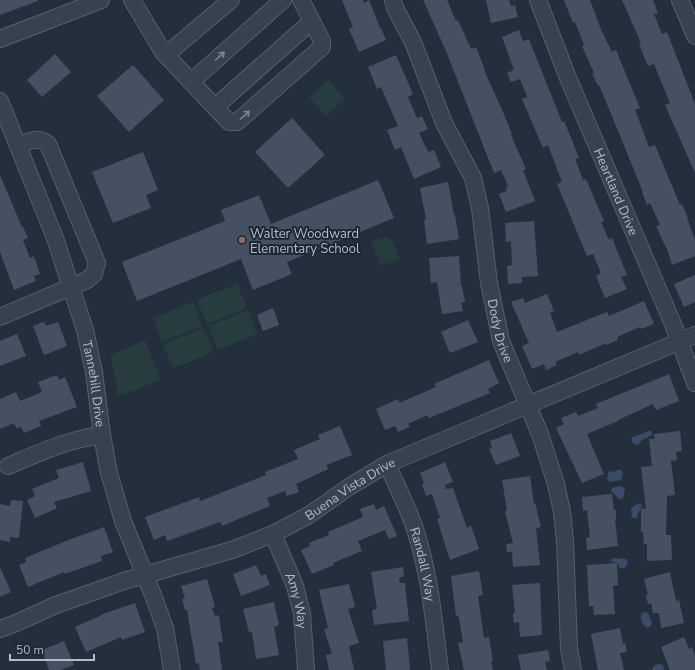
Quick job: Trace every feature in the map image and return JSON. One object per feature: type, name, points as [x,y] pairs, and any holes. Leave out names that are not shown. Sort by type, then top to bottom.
[{"type":"street","points":[[0,39],[100,0]]},
{"type":"street","points":[[132,0],[166,55],[229,122],[237,122],[322,47],[322,41],[301,0]]},
{"type":"street","points":[[166,55],[231,0]]},
{"type":"street","points":[[191,82],[283,0]]},
{"type":"street","name":"Dody Drive","points":[[393,0],[394,8],[413,42],[444,123],[473,178],[480,208],[489,283],[501,341],[540,434],[556,484],[562,512],[565,541],[569,648],[573,670]]},
{"type":"street","name":"Heartland Drive","points":[[538,0],[571,85],[680,342],[695,383]]},
{"type":"street","points":[[680,0],[695,36]]},
{"type":"street","points":[[215,107],[312,21]]},
{"type":"street","name":"Tannehill Drive","points":[[0,101],[55,238],[85,330],[94,372],[102,435],[109,473],[123,521],[165,628],[172,670]]},
{"type":"street","points":[[0,317],[87,280],[94,274],[97,263],[48,144],[42,140],[33,140],[18,146]]},
{"type":"street","name":"Buena Vista Drive","points":[[0,629],[56,605],[145,574],[232,550],[273,534],[309,516],[348,486],[387,464],[528,404],[695,336]]},
{"type":"street","points":[[8,466],[56,446],[80,438],[102,435]]},
{"type":"street","name":"Randall Way","points":[[387,464],[415,527],[425,564],[440,670]]},
{"type":"street","name":"Amy Way","points":[[273,534],[295,586],[304,632],[306,670]]},
{"type":"green space","points":[[328,80],[345,99],[326,116],[309,97]]},
{"type":"green space","points":[[385,237],[392,240],[400,259],[381,266],[371,242]]},
{"type":"green space","points":[[237,284],[247,308],[207,324],[197,300]]},
{"type":"green space","points":[[193,302],[202,326],[162,342],[153,318]]},
{"type":"green space","points":[[248,310],[257,334],[218,350],[208,326]]},
{"type":"green space","points":[[203,328],[213,352],[173,368],[163,344]]},
{"type":"green space","points":[[145,340],[161,380],[118,396],[111,355]]},
{"type":"water","points":[[651,430],[652,435],[642,440],[638,445],[633,443],[631,438]]},
{"type":"water","points":[[621,470],[623,474],[621,480],[610,482],[607,479],[610,471],[614,472]]},
{"type":"water","points":[[620,486],[625,488],[623,499],[619,499],[611,491],[612,488]]},
{"type":"water","points":[[639,503],[642,505],[637,518],[632,518],[631,508]]},
{"type":"water","points":[[612,558],[626,559],[628,563],[625,568],[620,568],[617,563],[610,561]]},
{"type":"water","points":[[643,612],[648,613],[652,623],[651,626],[647,628],[642,621],[641,615]]},
{"type":"water","points":[[655,665],[663,665],[664,670],[651,670]]},
{"type":"building","points":[[0,0],[38,0],[38,1],[0,15]]},
{"type":"building","points":[[342,0],[363,0],[364,3],[369,0],[386,40],[359,52],[349,29],[353,27]]},
{"type":"building","points":[[423,0],[447,0],[471,49],[476,47],[484,70],[526,169],[523,170],[535,201],[506,212],[499,194],[507,191],[506,187],[508,186],[501,170],[494,173],[446,51]]},
{"type":"building","points":[[486,0],[509,0],[511,6],[515,5],[518,17],[491,23]]},
{"type":"building","points":[[564,0],[590,0],[600,27],[612,52],[616,50],[640,108],[635,110],[649,147],[655,145],[680,205],[682,204],[688,218],[695,240],[695,256],[672,265],[668,252],[656,226],[660,225],[650,203],[647,205],[599,85],[598,86],[592,73],[594,73],[582,46],[584,44],[575,22],[573,23]]},
{"type":"building","points":[[622,0],[653,0],[658,13],[654,14],[662,34],[667,32],[695,104],[695,173],[665,105],[670,103],[654,64],[648,66],[639,44],[641,43]]},
{"type":"building","points":[[519,30],[523,41],[529,39],[562,122],[564,121],[579,158],[575,159],[583,180],[586,179],[604,221],[601,222],[609,240],[612,238],[627,275],[621,277],[627,289],[605,298],[596,276],[601,273],[593,254],[587,256],[557,184],[562,182],[548,145],[543,148],[522,99],[527,97],[520,79],[511,82],[507,73],[514,70],[502,37]]},
{"type":"building","points":[[55,54],[71,72],[42,97],[27,80]]},
{"type":"building","points":[[396,55],[413,94],[408,97],[417,118],[422,116],[428,129],[419,133],[428,152],[434,150],[441,167],[414,179],[401,147],[395,150],[387,130],[398,126],[381,87],[377,89],[368,67]]},
{"type":"building","points":[[133,65],[164,100],[129,132],[97,96]]},
{"type":"building","points":[[292,118],[325,155],[288,188],[255,152]]},
{"type":"building","points":[[143,152],[158,190],[146,195],[151,208],[113,223],[92,172]]},
{"type":"building","points":[[0,175],[28,238],[23,240],[30,258],[34,256],[40,274],[34,276],[36,281],[14,290],[0,252]]},
{"type":"building","points":[[378,180],[394,218],[287,262],[292,274],[253,290],[241,259],[137,301],[122,262],[225,221],[221,210],[259,195],[271,224]]},
{"type":"building","points":[[448,182],[459,239],[427,244],[424,220],[426,219],[420,188]]},
{"type":"building","points":[[534,221],[538,276],[522,277],[522,283],[508,284],[507,266],[512,265],[511,241],[506,242],[505,223]]},
{"type":"building","points":[[459,256],[461,286],[465,302],[461,303],[463,311],[442,314],[437,282],[431,283],[429,258]]},
{"type":"building","points":[[695,275],[695,302],[684,307],[674,284]]},
{"type":"building","points":[[547,294],[554,311],[550,313],[557,332],[607,312],[609,316],[644,301],[654,324],[641,329],[640,327],[617,337],[618,340],[606,345],[606,343],[579,355],[578,352],[555,362],[557,365],[546,370],[544,364],[532,369],[522,346],[529,343],[511,302],[523,298],[525,303]]},
{"type":"building","points":[[273,308],[279,325],[263,331],[257,315]]},
{"type":"building","points":[[468,320],[478,342],[450,353],[441,332]]},
{"type":"building","points":[[44,322],[46,326],[58,322],[67,346],[44,355],[33,326]]},
{"type":"building","points":[[17,334],[26,356],[0,366],[0,341]]},
{"type":"building","points":[[489,360],[499,383],[488,389],[490,393],[429,418],[427,415],[408,424],[410,427],[398,432],[395,426],[385,430],[376,409],[398,399],[399,403],[436,387],[434,384]]},
{"type":"building","points":[[669,374],[679,401],[656,410],[653,404],[587,434],[604,474],[582,483],[556,428],[564,424],[561,418],[576,412],[578,416],[598,408],[596,404]]},
{"type":"building","points":[[57,375],[59,380],[65,377],[77,407],[39,421],[41,426],[24,433],[21,427],[16,428],[14,423],[0,429],[0,399],[16,392],[20,401],[42,392],[38,382]]},
{"type":"building","points":[[340,426],[352,455],[326,465],[328,469],[296,484],[299,492],[287,496],[285,491],[267,498],[270,506],[222,526],[220,522],[167,541],[165,535],[154,540],[145,517],[199,497],[200,501],[266,475],[265,472],[298,459],[294,450],[320,439],[318,435]]},
{"type":"building","points":[[680,431],[682,451],[676,452],[677,460],[671,461],[675,495],[667,496],[666,535],[671,535],[672,560],[647,561],[647,544],[644,544],[643,532],[641,532],[641,508],[646,509],[641,467],[652,466],[649,439],[655,439],[654,434]]},
{"type":"building","points":[[511,433],[520,456],[496,465],[489,449],[492,448],[490,441]]},
{"type":"building","points":[[83,462],[91,491],[54,502],[57,508],[35,518],[27,500],[35,496],[32,489],[59,478],[56,470]]},
{"type":"building","points":[[445,462],[453,482],[445,485],[446,489],[453,488],[467,528],[471,526],[479,549],[450,560],[437,519],[440,518],[432,494],[426,496],[422,485],[424,483],[420,473]]},
{"type":"building","points":[[530,476],[534,504],[535,503],[541,527],[536,528],[540,565],[513,567],[512,552],[507,552],[506,544],[513,543],[505,511],[507,510],[502,480]]},
{"type":"building","points":[[612,494],[614,510],[616,510],[615,519],[618,546],[587,550],[586,538],[590,537],[587,510],[583,511],[582,497]]},
{"type":"building","points":[[11,500],[23,501],[19,538],[10,537],[10,542],[0,540],[0,504],[10,506]]},
{"type":"building","points":[[374,504],[376,510],[384,506],[397,536],[389,539],[385,530],[358,541],[362,551],[333,563],[334,565],[312,574],[301,550],[310,546],[309,543],[329,535],[328,532],[363,517],[360,509]]},
{"type":"building","points":[[104,527],[113,552],[101,556],[102,561],[65,574],[64,572],[28,587],[19,565],[26,562],[25,558]]},
{"type":"building","points":[[617,563],[618,585],[613,586],[615,614],[594,615],[593,606],[589,606],[587,565]]},
{"type":"building","points":[[256,565],[261,576],[266,574],[270,585],[241,596],[233,574]]},
{"type":"building","points":[[0,567],[11,592],[0,597]]},
{"type":"building","points":[[403,567],[404,576],[399,578],[400,583],[405,583],[409,621],[374,625],[372,610],[377,609],[371,572]]},
{"type":"building","points":[[479,571],[483,595],[478,596],[484,638],[489,637],[493,670],[464,670],[458,643],[463,642],[459,618],[456,616],[451,576]]},
{"type":"building","points":[[670,572],[676,601],[679,600],[684,623],[661,628],[659,613],[653,613],[651,603],[648,604],[646,596],[648,594],[644,579]]},
{"type":"building","points":[[207,579],[215,607],[212,608],[215,616],[217,615],[219,617],[223,642],[218,642],[222,670],[200,670],[199,663],[196,664],[187,610],[185,610],[182,599],[185,598],[181,586]]},
{"type":"building","points":[[540,583],[542,635],[520,637],[519,622],[514,623],[513,613],[515,613],[512,585]]},
{"type":"building","points":[[349,584],[355,607],[348,609],[359,643],[349,646],[354,670],[329,670],[326,655],[332,654],[324,629],[328,628],[319,590]]},
{"type":"building","points":[[274,602],[279,625],[274,627],[279,655],[256,659],[252,632],[249,632],[243,609]]},
{"type":"building","points":[[135,603],[145,632],[122,640],[121,637],[86,652],[75,627],[106,613]]},
{"type":"building","points":[[620,628],[623,644],[625,643],[627,652],[620,653],[624,670],[598,670],[591,634]]},
{"type":"building","points":[[684,637],[689,649],[692,647],[695,655],[695,670],[670,670],[661,647]]},
{"type":"building","points":[[407,638],[410,670],[386,670],[383,641]]},
{"type":"building","points":[[64,641],[74,665],[60,670],[49,670],[42,650]]},
{"type":"building","points":[[548,650],[550,661],[545,662],[547,670],[521,670],[518,655]]},
{"type":"place","name":"Walter Woodward Elementary School","points":[[242,240]]}]
